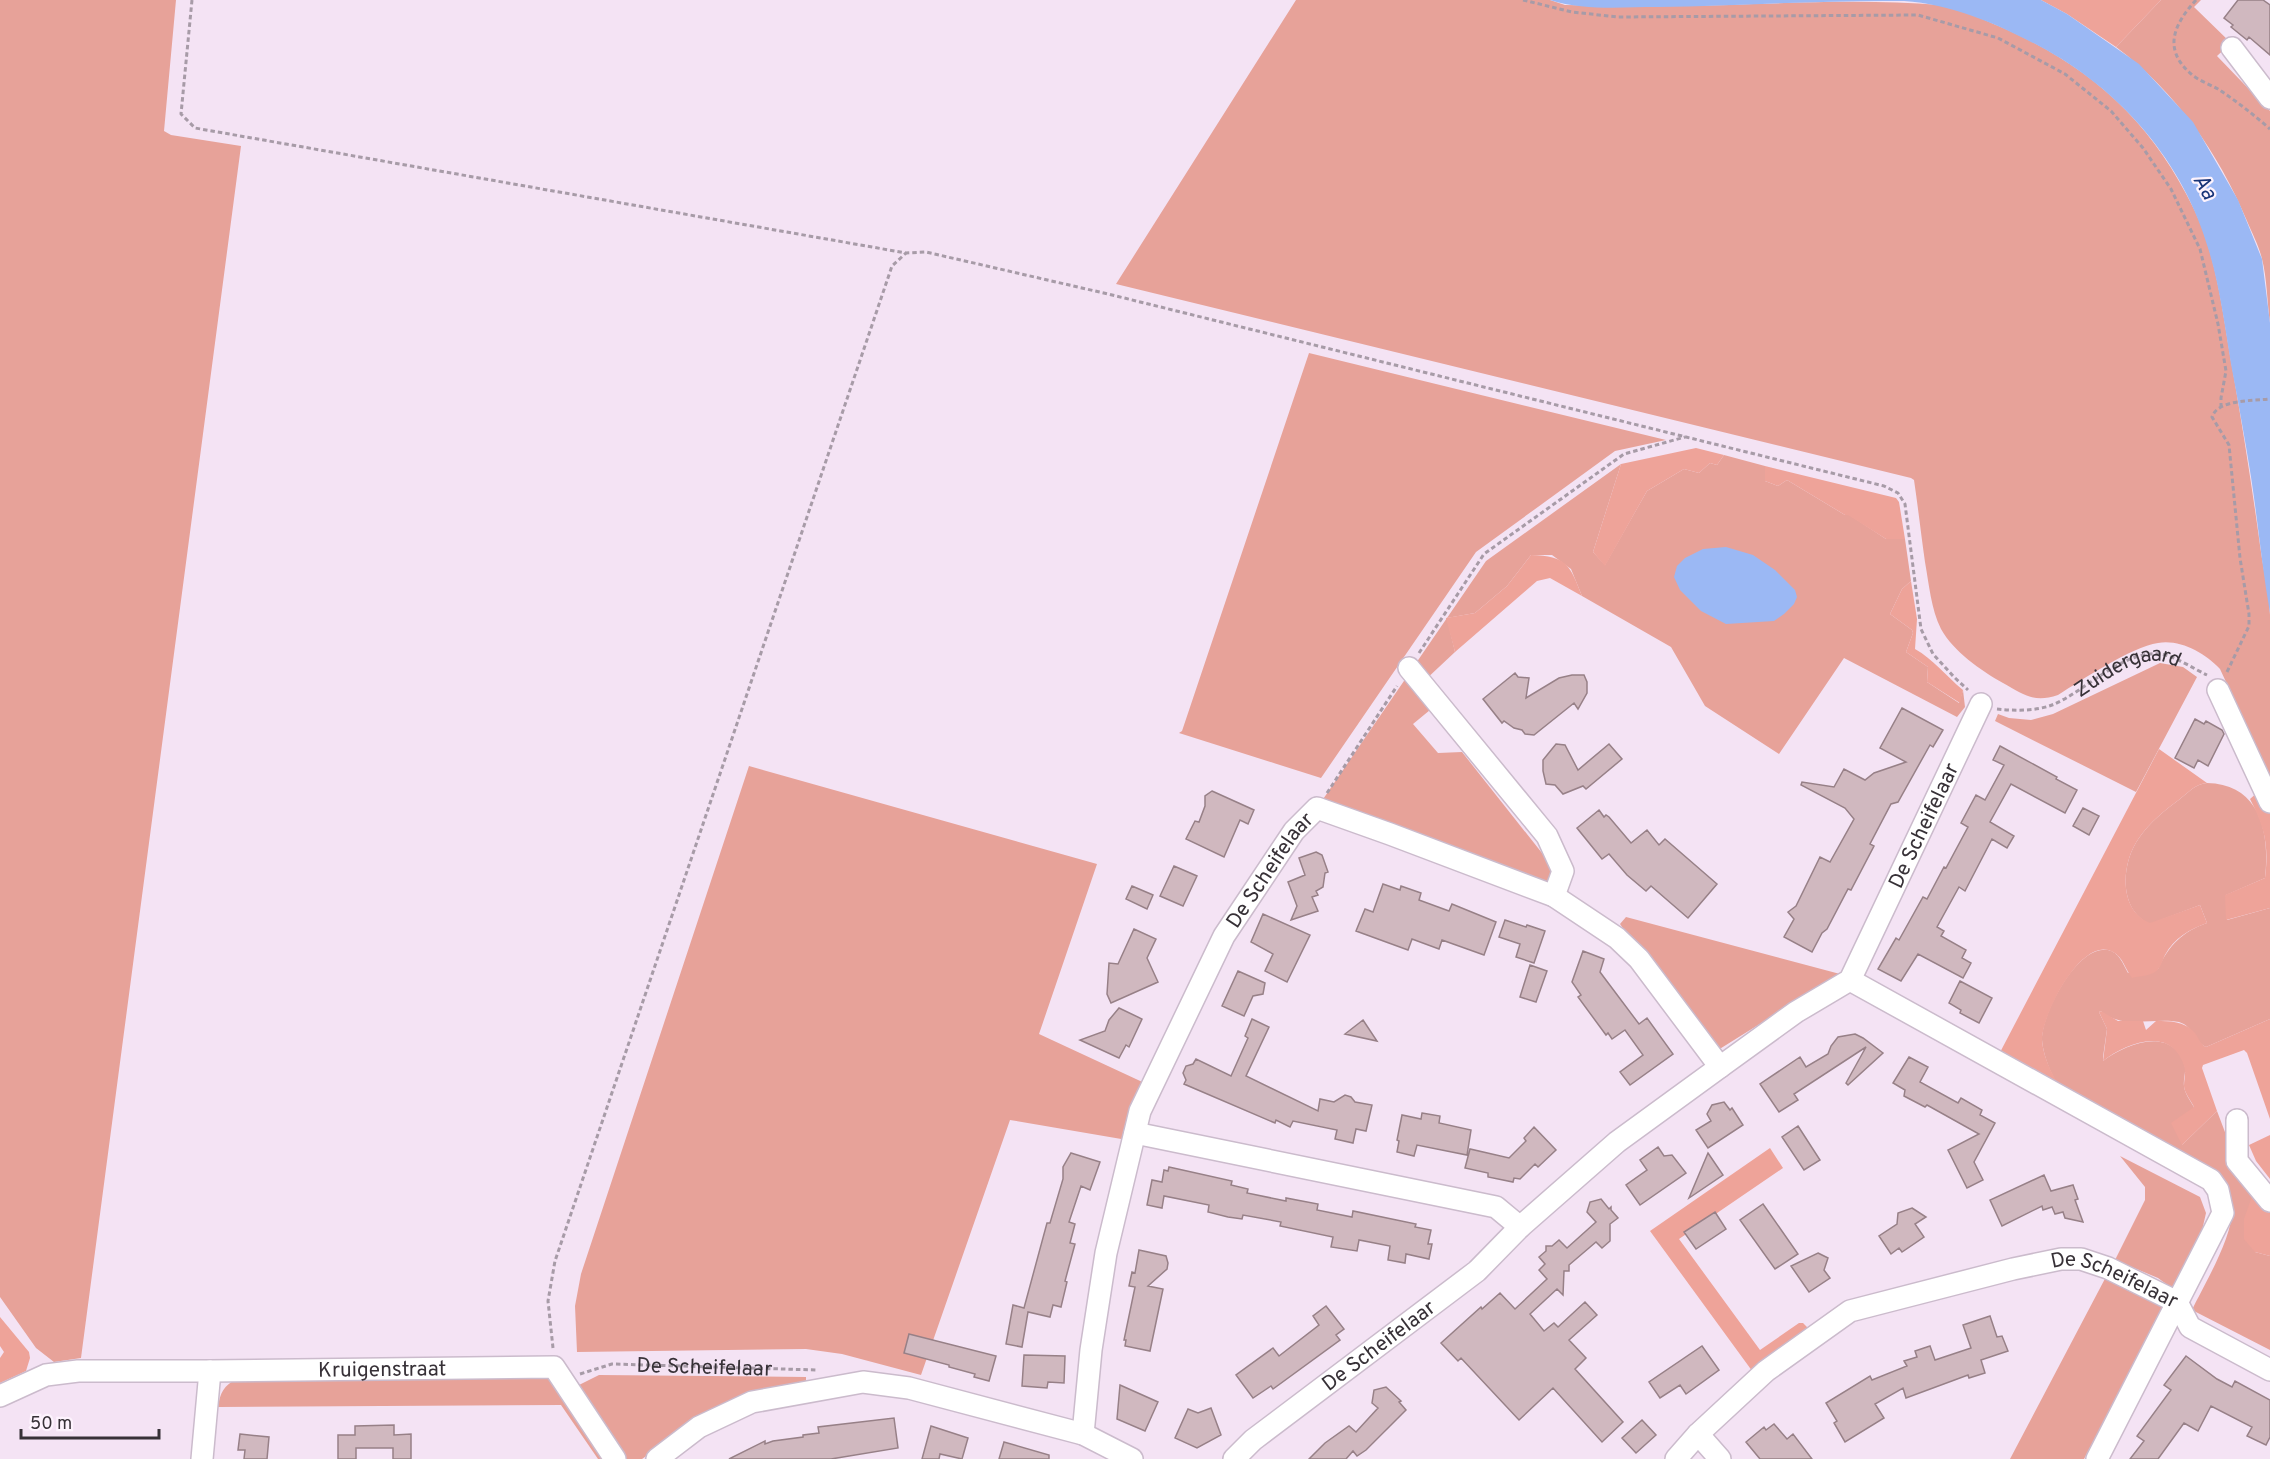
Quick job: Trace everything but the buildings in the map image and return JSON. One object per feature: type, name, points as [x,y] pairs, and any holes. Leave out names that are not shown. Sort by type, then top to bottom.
[{"type":"street","points":[[2232,48],[2270,98]]},
{"type":"street","points":[[1409,668],[1547,836],[1563,871],[1554,897]]},
{"type":"street","points":[[2218,690],[2270,802]]},
{"type":"street","name":"De Scheifelaar","points":[[1234,1459],[1253,1440],[1477,1271],[1520,1227],[1617,1142],[1796,1012],[1850,980],[1981,704]]},
{"type":"street","name":"De Scheifelaar","points":[[1083,1434],[1091,1350],[1106,1253],[1140,1111],[1224,936],[1294,831],[1317,808],[1554,897],[1617,938],[1640,959],[1720,1067]]},
{"type":"street","name":"De Scheifelaar","points":[[1676,1459],[1698,1434],[1766,1371],[1850,1311],[2061,1259],[2081,1259],[2108,1268],[2177,1302],[2223,1213],[2218,1190],[2211,1180],[1850,980]]},
{"type":"street","points":[[2237,1120],[2237,1161],[2270,1201]]},
{"type":"street","points":[[1135,1133],[1496,1207],[1520,1227]]},
{"type":"street","points":[[2177,1302],[2190,1327],[2270,1370]]},
{"type":"street","points":[[2097,1459],[2177,1302]]},
{"type":"street","name":"Kruigenstraat","points":[[0,1396],[46,1375],[78,1371],[560,1375]]},
{"type":"street","points":[[202,1459],[210,1371]]},
{"type":"street","points":[[560,1375],[615,1459]]},
{"type":"street","name":"De Scheifelaar","points":[[657,1459],[699,1427],[752,1402],[863,1382],[909,1388],[1083,1434],[1132,1459]]},
{"type":"street","points":[[1698,1434],[1720,1459]]},
{"type":"path","points":[[192,0],[181,114],[195,128],[906,253],[926,252],[1884,486],[1898,493],[1905,504],[1921,628],[1934,654],[1981,704]]},
{"type":"path","points":[[1523,0],[1572,12],[1618,17],[1918,15],[1998,38],[2065,74],[2111,111],[2143,148],[2171,189],[2200,249],[2218,324],[2226,371],[2221,398],[2222,406]]},
{"type":"path","points":[[2196,0],[2176,28],[2173,41],[2178,60],[2191,74],[2239,103],[2270,129]]},
{"type":"path","points":[[560,1375],[548,1301],[555,1261],[892,266],[906,253]]},
{"type":"path","points":[[2218,690],[2249,626],[2249,614],[2240,558],[2229,446],[2212,417],[2214,411],[2222,406],[2270,399]]},
{"type":"path","points":[[1317,808],[1484,554],[1624,454],[1687,437]]},
{"type":"path","name":"Zuidergaard","points":[[1981,704],[1998,710],[2017,711],[2052,705],[2106,671],[2143,655],[2162,654],[2212,677],[2218,690]]},
{"type":"path","name":"De Scheifelaar","points":[[560,1375],[583,1372],[612,1364],[816,1369],[845,1384]]},
{"type":"shaded area","points":[[0,0],[176,0],[164,131],[171,135],[241,146],[81,1358],[54,1362],[36,1348],[0,1297]]},
{"type":"shaded area","points":[[1296,0],[1550,0],[1565,5],[1636,6],[1847,2],[1940,5],[1971,14],[2033,42],[2090,79],[2138,123],[2158,149],[2194,209],[2209,248],[2223,310],[2269,606],[2270,777],[2220,669],[2192,648],[2166,642],[2147,646],[2107,665],[2058,695],[2042,698],[2017,691],[1968,660],[1946,637],[1935,613],[1925,562],[1914,480],[1911,478],[1116,284]]},
{"type":"shaded area","points":[[2041,0],[2161,0],[2116,47],[2067,14]]},
{"type":"shaded area","points":[[2161,0],[2201,0],[2194,7],[2231,43],[2217,56],[2270,111],[2270,323],[2261,254],[2223,171],[2193,125],[2158,83],[2116,47]]},
{"type":"shaded area","points":[[1309,353],[1666,440],[1615,451],[1476,552],[1321,778],[1179,733],[1182,731]]},
{"type":"shaded area","points":[[1696,448],[1724,455],[1717,465],[1710,463],[1699,473],[1684,469],[1647,491],[1605,566],[1593,552],[1621,464]]},
{"type":"shaded area","points":[[1724,455],[1765,466],[1765,481],[1778,486],[1787,480],[1845,515],[1848,514],[1886,539],[1905,539],[1911,581],[1902,589],[1890,614],[1912,630],[1906,652],[1928,667],[1927,682],[1959,703],[1963,690],[1965,707],[1957,717],[1844,658],[1779,754],[1705,706],[1671,647],[1582,596],[1571,569],[1552,555],[1531,555],[1507,586],[1475,613],[1447,618],[1455,652],[1423,682],[1412,669],[1486,561],[1621,464],[1593,552],[1605,565],[1647,491],[1684,469],[1699,473],[1710,463],[1717,465]]},
{"type":"shaded area","points":[[1765,466],[1896,498],[1899,502],[1905,539],[1886,539],[1787,480],[1778,486],[1765,481]]},
{"type":"shaded area","points":[[1531,555],[1552,557],[1566,564],[1582,596],[1550,578],[1537,581],[1455,652],[1446,618],[1475,613],[1507,586]]},
{"type":"shaded area","points":[[1911,581],[1917,619],[1915,649],[1963,690],[1960,703],[1927,682],[1928,667],[1906,652],[1912,630],[1890,614],[1902,589]]},
{"type":"shaded area","points":[[2160,663],[2183,667],[2197,677],[2136,792],[1995,721],[1998,714],[2009,718],[2031,720],[2053,714]]},
{"type":"shaded area","points":[[1406,678],[1430,710],[1413,724],[1438,753],[1462,752],[1553,867],[1552,883],[1542,894],[1317,808]]},
{"type":"shaded area","points":[[2159,749],[2207,783],[2196,787],[2169,807],[2143,832],[2133,848],[2126,872],[2128,897],[2132,908],[2150,923],[2200,905],[2207,923],[2178,939],[2165,955],[2159,969],[2150,974],[2132,978],[2116,954],[2101,950],[2089,955],[2077,966],[2056,997],[2043,1029],[2043,1048],[2065,1096],[1996,1060]]},
{"type":"shaded area","points":[[749,766],[1097,864],[1039,1034],[1151,1086],[1133,1141],[1010,1120],[921,1375],[842,1354],[806,1349],[577,1352],[575,1306],[581,1274]]},
{"type":"shaded area","points":[[2207,783],[2225,786],[2240,792],[2258,814],[2263,829],[2266,845],[2265,878],[2226,895],[2227,920],[2270,908],[2270,1019],[2206,1047],[2199,1042],[2188,1027],[2179,1022],[2128,1022],[2109,1017],[2101,1011],[2099,1012],[2107,1029],[2103,1061],[2123,1049],[2147,1042],[2169,1045],[2177,1052],[2185,1066],[2184,1088],[2194,1107],[2182,1145],[2217,1111],[2231,1148],[2255,1188],[2255,1252],[2270,1256],[2270,1350],[2192,1310],[2227,1237],[2232,1206],[2227,1189],[2214,1177],[2068,1098],[2057,1084],[2050,1069],[2042,1040],[2043,1029],[2054,999],[2073,969],[2084,958],[2096,951],[2108,950],[2118,956],[2128,973],[2158,969],[2177,940],[2207,923],[2200,905],[2150,924],[2132,908],[2128,897],[2126,873],[2133,848],[2143,832],[2192,789]]},
{"type":"shaded area","points":[[2258,792],[2270,814],[2270,908],[2226,920],[2225,895],[2265,878],[2265,837],[2250,799]]},
{"type":"shaded area","points":[[1626,917],[1840,974],[1718,1050],[1703,1040],[1620,924]]},
{"type":"shaded area","points":[[2099,1012],[2118,1021],[2143,1021],[2146,1030],[2156,1021],[2181,1024],[2190,1028],[2206,1047],[2270,1019],[2270,1119],[2244,1050],[2203,1065],[2202,1068],[2217,1111],[2182,1145],[2171,1123],[2194,1107],[2184,1088],[2183,1063],[2176,1052],[2168,1045],[2158,1041],[2135,1044],[2112,1054],[2103,1061],[2107,1029]]},
{"type":"shaded area","points":[[2270,1135],[2270,1179],[2256,1161],[2249,1145]]},
{"type":"shaded area","points":[[1770,1148],[1783,1168],[1679,1239],[1760,1350],[1799,1323],[1803,1323],[1812,1332],[1758,1379],[1650,1231]]},
{"type":"shaded area","points":[[2120,1156],[2200,1197],[2206,1213],[2201,1235],[2173,1289],[2158,1278],[2115,1260],[2145,1200],[2145,1187]]},
{"type":"shaded area","points":[[2255,1188],[2270,1206],[2270,1256],[2255,1252],[2244,1239],[2244,1219]]},
{"type":"shaded area","points":[[2108,1273],[2160,1299],[2166,1313],[2134,1366],[2084,1459],[2010,1459]]},
{"type":"shaded area","points":[[0,1317],[29,1352],[30,1358],[26,1371],[0,1383],[0,1358],[4,1352],[0,1346]]},
{"type":"shaded area","points":[[544,1375],[556,1380],[608,1459],[598,1459],[561,1405],[218,1407],[223,1390],[237,1379]]},
{"type":"shaded area","points":[[599,1375],[806,1377],[806,1383],[707,1413],[642,1459],[626,1459],[617,1452],[579,1385]]},
{"type":"water","name":"Aa","points":[[1550,0],[2041,0],[2067,14],[2139,64],[2193,122],[2238,200],[2262,259],[2270,323],[2270,613],[2246,449],[2219,293],[2209,251],[2198,218],[2166,158],[2122,106],[2069,64],[2039,46],[1974,16],[1939,6],[1904,1],[1842,1],[1604,8],[1577,6]]},
{"type":"water","points":[[1726,547],[1753,555],[1775,570],[1795,590],[1797,597],[1794,604],[1774,621],[1726,624],[1701,611],[1680,590],[1674,577],[1677,566],[1685,558],[1703,549]]}]
